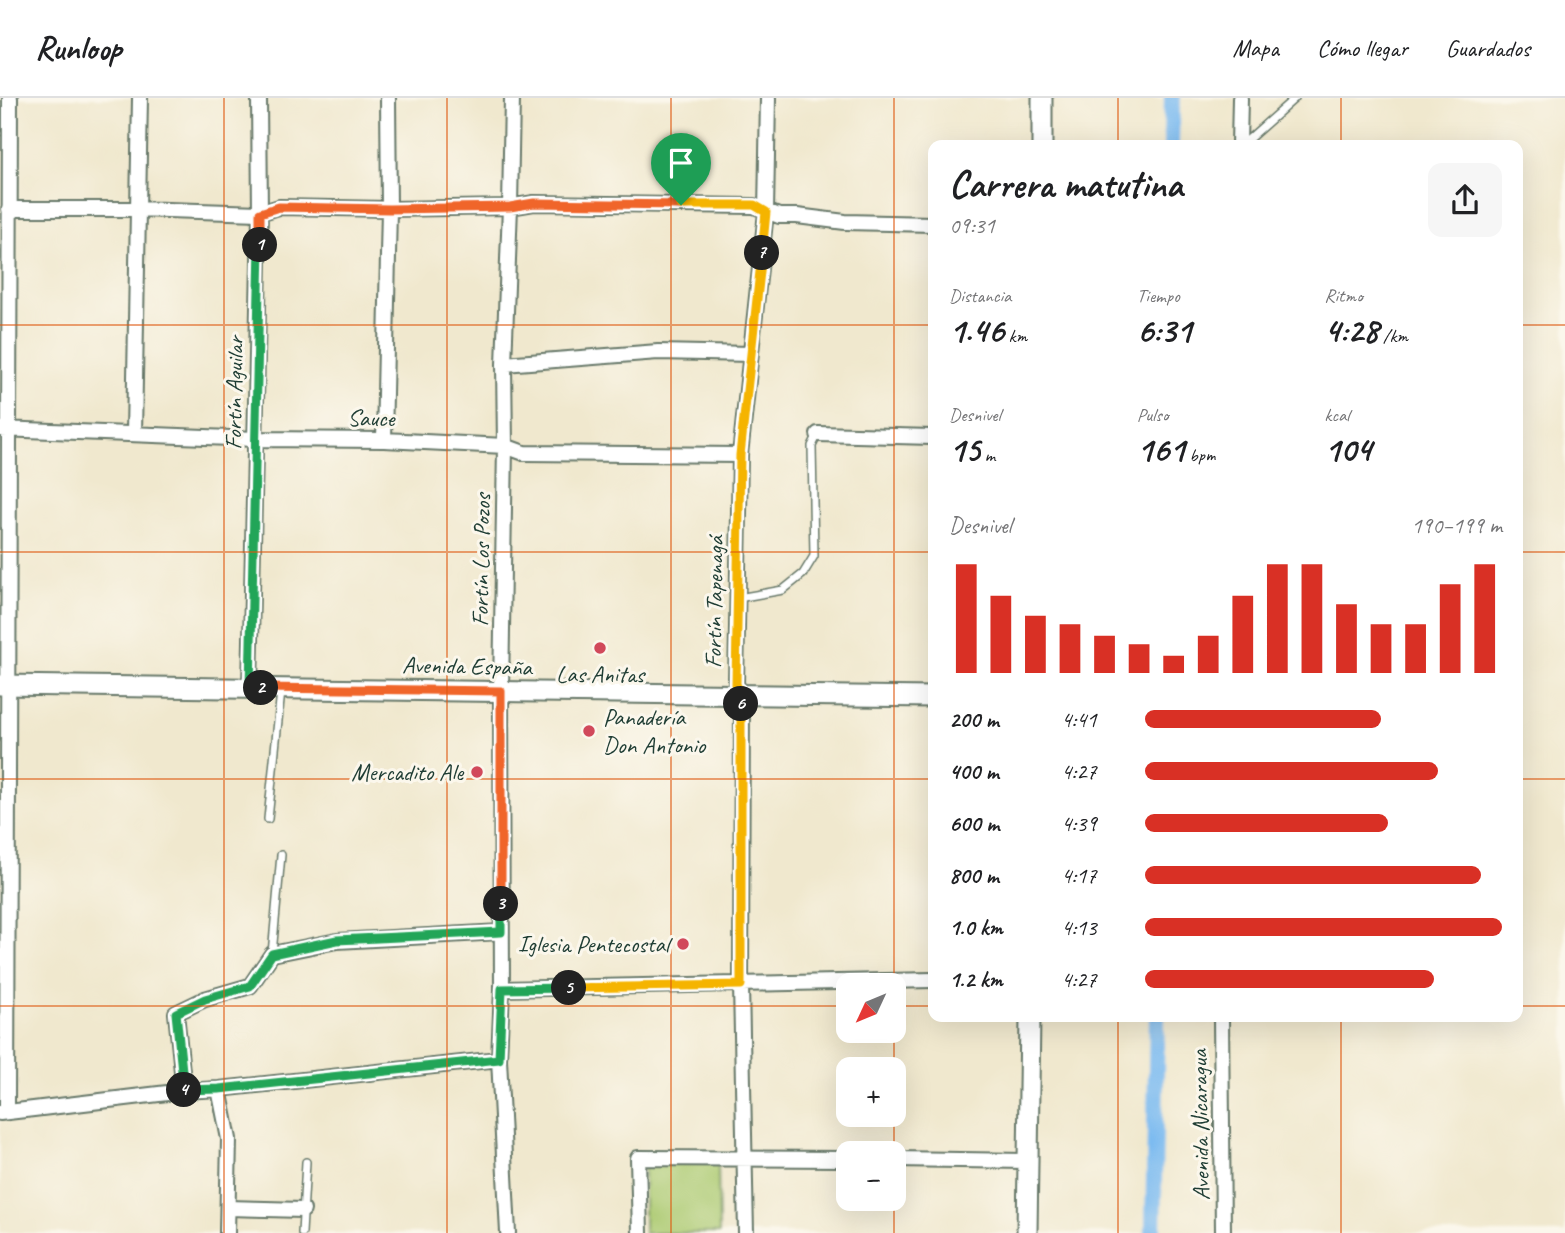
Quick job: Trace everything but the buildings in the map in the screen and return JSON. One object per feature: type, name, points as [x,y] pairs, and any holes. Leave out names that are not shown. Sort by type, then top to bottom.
[{"type":"main road","points":[[1042,98],[1042,140]]},
{"type":"main road","name":"Avenida España","points":[[4,685],[928,697]]},
{"type":"main road","points":[[1027,1233],[1030,1022]]},
{"type":"street","points":[[10,98],[5,137],[9,209],[4,429],[3,1112],[499,1059]]},
{"type":"street","points":[[134,434],[140,98]]},
{"type":"street","name":"Fortín Aguilar","points":[[250,688],[260,213],[259,98]]},
{"type":"street","points":[[384,440],[389,209],[388,98]]},
{"type":"street","name":"Fortín Los Pozos","points":[[508,1233],[499,1059],[502,989],[501,691],[505,446],[503,364],[512,98]]},
{"type":"street","name":"Fortín Tapenagá","points":[[746,1233],[741,985],[741,695],[736,684],[737,598],[740,455],[766,212],[768,98]]},
{"type":"street","points":[[1240,98],[1241,140]]},
{"type":"street","points":[[9,209],[260,213],[279,207],[389,209],[510,207],[534,203],[754,205],[779,216],[845,222],[928,224]]},
{"type":"street","points":[[503,364],[658,352],[751,354]]},
{"type":"street","name":"Sauce","points":[[4,429],[256,439],[384,440],[505,446],[524,453],[740,455]]},
{"type":"street","points":[[818,434],[928,437]]},
{"type":"street","points":[[184,1091],[176,1013],[205,999],[250,986],[272,954],[337,940],[501,932]]},
{"type":"street","points":[[502,989],[928,980]]},
{"type":"street","name":"Avenida Nicaragua","points":[[1221,1022],[1223,1233]]},
{"type":"street","points":[[219,1089],[229,1139],[227,1233]]},
{"type":"street","points":[[640,1233],[638,1158],[836,1159]]},
{"type":"street","points":[[906,1159],[1028,1161]]},
{"type":"street","points":[[228,1208],[303,1210]]},
{"type":"lane","points":[[1247,140],[1295,98]]},
{"type":"lane","points":[[737,598],[783,590],[803,574],[814,556],[812,446],[818,434]]},
{"type":"lane","points":[[268,819],[281,688]]},
{"type":"lane","points":[[272,954],[281,855]]},
{"type":"lane","points":[[302,1233],[306,1162]]},
{"type":"green space","points":[[718,1161],[719,1233],[644,1233],[644,1162]]},
{"type":"waterway","points":[[1171,140],[1172,98]]},
{"type":"waterway","points":[[1153,1233],[1157,1022]]},
{"type":"place","name":"Las Anitas","points":[[600,648]]},
{"type":"place","name":"Panadería Don Antonio","points":[[589,731]]},
{"type":"place","name":"Mercadito Ale","points":[[477,772]]},
{"type":"place","name":"Iglesia Pentecostal","points":[[683,944]]},
{"type":"route","points":[[534,203],[681,205],[754,205],[766,212],[740,455],[736,684],[741,695],[741,985],[502,989],[499,1059],[184,1091],[176,1013],[205,999],[250,986],[272,954],[337,940],[501,932],[501,691],[250,688],[260,213],[279,207],[389,209],[510,207],[534,203]]}]
